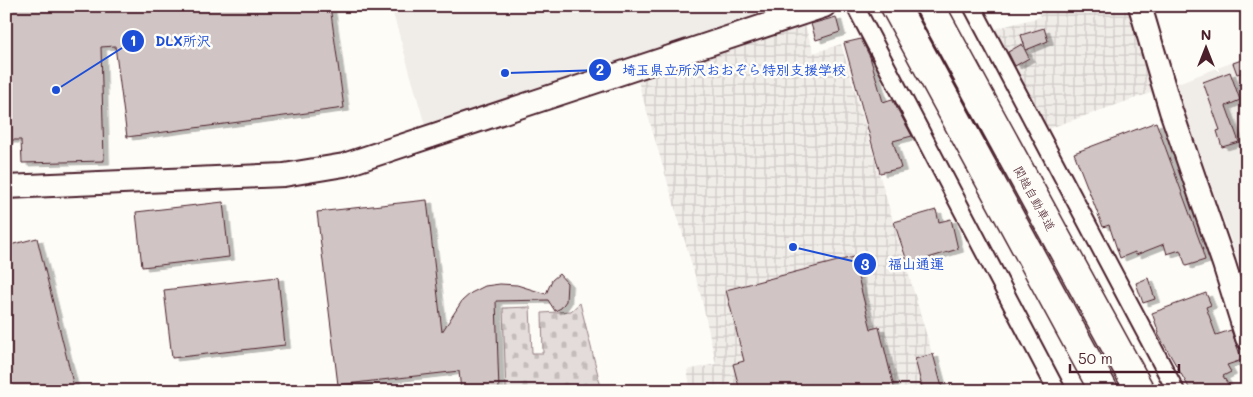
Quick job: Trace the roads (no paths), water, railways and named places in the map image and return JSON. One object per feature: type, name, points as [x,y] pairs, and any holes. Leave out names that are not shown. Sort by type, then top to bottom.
[{"type":"highway","points":[[896,6],[1104,391]]},
{"type":"highway","name":"関越自動車道","points":[[930,6],[1140,391]]},
{"type":"street","points":[[6,187],[274,176],[344,165],[824,6]]},
{"type":"street","points":[[855,6],[1057,391]]},
{"type":"street","points":[[972,6],[1176,391]]},
{"type":"street","points":[[1140,6],[1171,111],[1224,264],[1247,338]]},
{"type":"place","name":"埼玉県立所沢おおぞら特別支援学校","points":[[505,73]]},
{"type":"place","name":"DLX所沢","points":[[56,90]]},
{"type":"place","name":"福山通運","points":[[793,247]]}]
